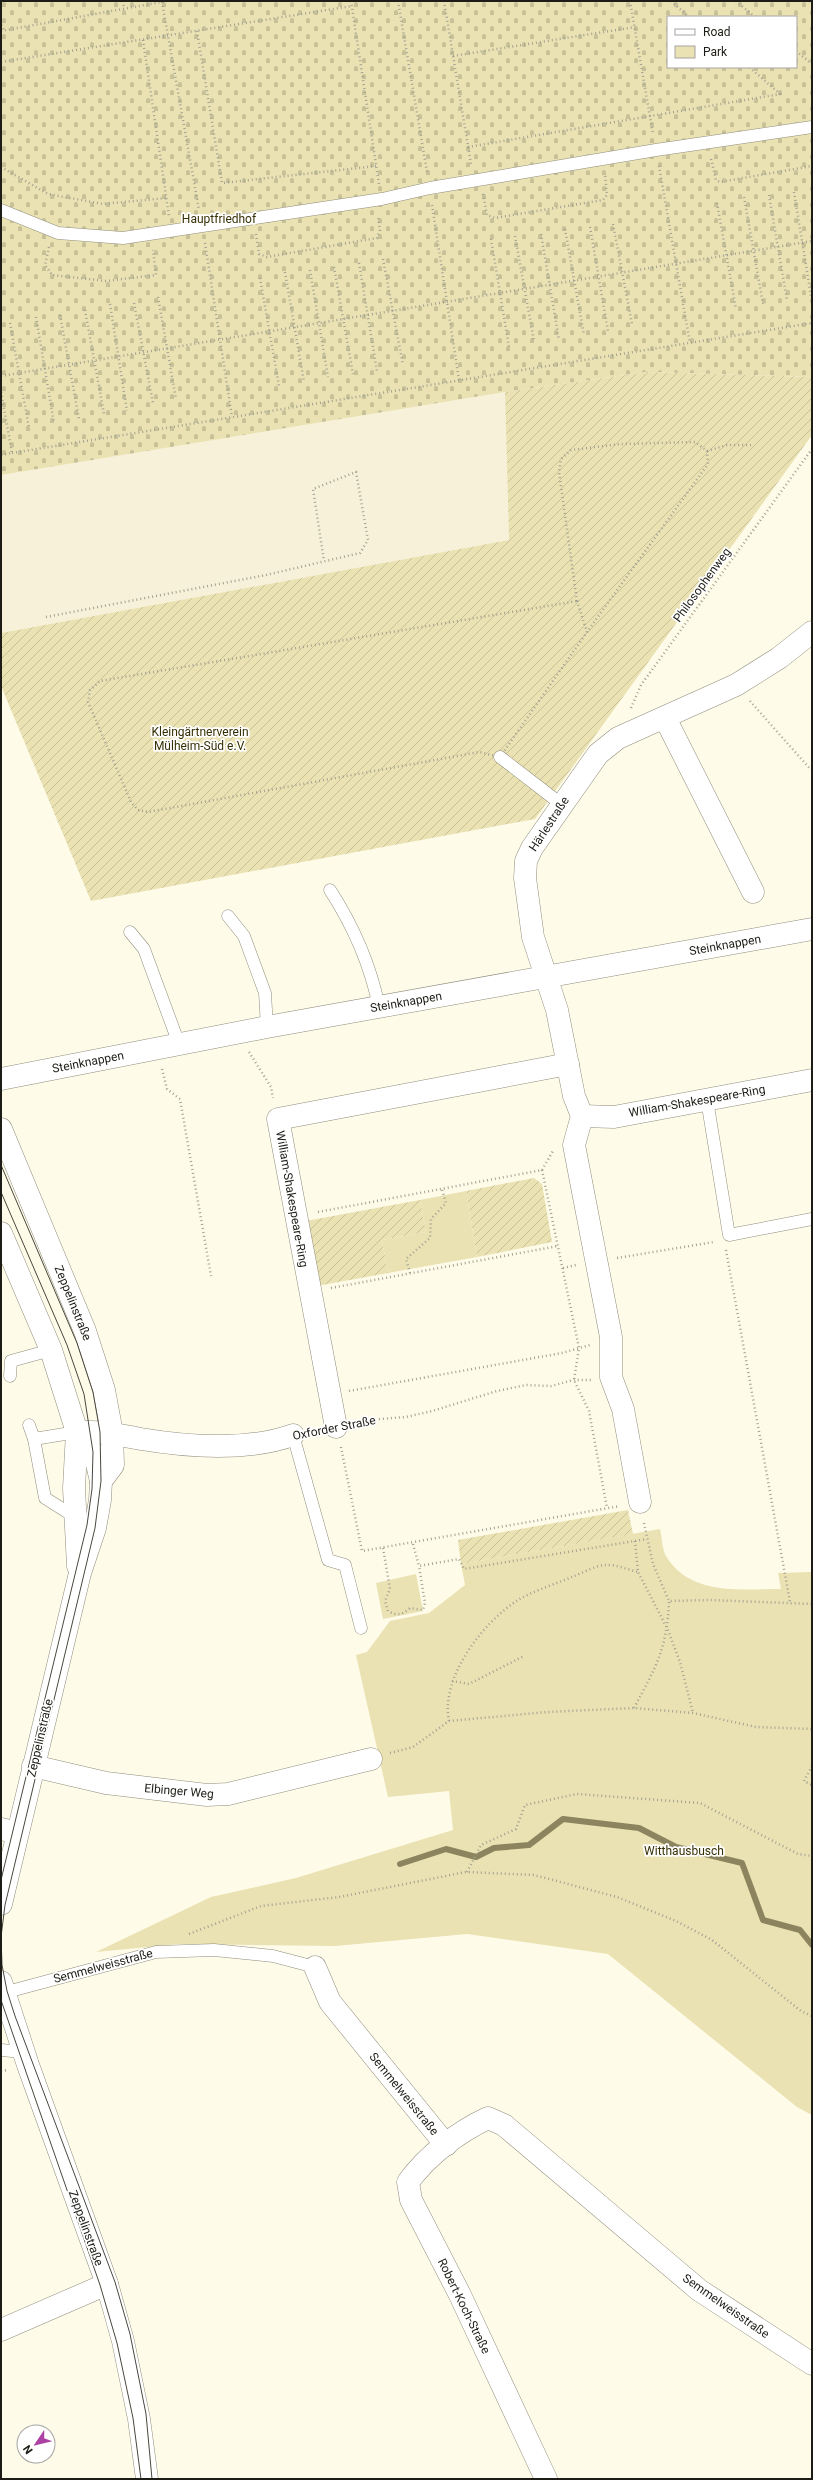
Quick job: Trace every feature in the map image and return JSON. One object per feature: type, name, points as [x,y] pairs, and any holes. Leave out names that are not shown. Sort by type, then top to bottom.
[{"type":"street","name":"Härlestraße","points":[[546,977],[533,937],[525,878],[526,861],[532,848],[561,804],[598,754],[618,738],[736,685],[780,658],[812,632]]},
{"type":"street","points":[[665,718],[752,892]]},
{"type":"street","name":"Steinknappen","points":[[1,1078],[267,1027],[812,929]]},
{"type":"street","points":[[546,977],[557,1010],[574,1096],[582,1116],[574,1145],[611,1337],[611,1377],[623,1408],[640,1502]]},
{"type":"street","name":"William-Shakespeare-Ring","points":[[336,1427],[295,1216],[278,1119],[568,1064]]},
{"type":"street","name":"William-Shakespeare-Ring","points":[[582,1116],[614,1117],[812,1080]]},
{"type":"street","name":"Zeppelinstraße","points":[[1,1129],[85,1331],[104,1390],[112,1433],[113,1465],[101,1481]]},
{"type":"street","name":"Zeppelinstraße","points":[[1,1233],[51,1350],[77,1432],[74,1488],[80,1573]]},
{"type":"street","name":"Zeppelinstraße","points":[[1,1904],[9,1831],[33,1766],[80,1573],[95,1528],[101,1481],[93,1452],[77,1432]]},
{"type":"street","name":"Oxforder Straße","points":[[77,1432],[112,1433],[143,1439],[231,1446],[273,1442],[293,1435]]},
{"type":"street","name":"Elbinger Weg","points":[[33,1766],[106,1783],[207,1795],[228,1794],[371,1759]]},
{"type":"street","name":"Semmelweisstraße","points":[[315,1967],[330,2002],[446,2145],[473,2126],[488,2118],[504,2125],[699,2290],[812,2364]]},
{"type":"street","name":"Zeppelinstraße","points":[[2,1988],[23,2052],[107,2284],[123,2341],[136,2403],[147,2479]]},
{"type":"street","name":"Robert-Koch-Straße","points":[[446,2145],[418,2168],[408,2182],[411,2200],[460,2295],[546,2479]]},
{"type":"street","points":[[1,2330],[107,2284]]},
{"type":"lane","points":[[1,210],[52,230],[123,238],[379,199],[430,188],[656,150],[812,127]]},
{"type":"lane","points":[[500,757],[561,804]]},
{"type":"lane","points":[[330,890],[343,911],[371,971],[379,1007]]},
{"type":"lane","points":[[228,916],[244,936],[265,993],[267,1027]]},
{"type":"lane","points":[[130,932],[144,949],[179,1044]]},
{"type":"lane","points":[[707,1100],[729,1234],[812,1219]]},
{"type":"lane","points":[[10,1376],[11,1361],[51,1350]]},
{"type":"lane","points":[[29,1425],[34,1439],[45,1498],[75,1518]]},
{"type":"lane","points":[[34,1439],[77,1432]]},
{"type":"lane","points":[[293,1435],[328,1560],[345,1565],[361,1628]]},
{"type":"lane","name":"Semmelweisstraße","points":[[2,1988],[156,1952],[214,1950],[273,1956],[315,1967]]},
{"type":"lane","points":[[1,2050],[23,2052]]},
{"type":"path","points":[[123,1],[124,9]]},
{"type":"path","points":[[1,25],[3,30],[167,1]]},
{"type":"path","points":[[254,218],[259,254],[267,257],[377,238],[380,230],[377,166],[351,1]]},
{"type":"path","points":[[444,1],[468,146],[487,215],[495,218],[603,200],[608,195],[602,159]]},
{"type":"path","points":[[630,1],[690,343]]},
{"type":"path","points":[[671,1],[689,16]]},
{"type":"path","points":[[736,1],[754,16]]},
{"type":"path","points":[[1,62],[352,6]]},
{"type":"path","points":[[453,56],[635,27]]},
{"type":"path","points":[[197,31],[222,183],[377,166]]},
{"type":"path","points":[[143,40],[171,230]]},
{"type":"path","points":[[797,52],[812,64]]},
{"type":"path","points":[[468,146],[650,117],[780,94],[749,68]]},
{"type":"path","points":[[708,142],[716,180],[720,182],[812,166]]},
{"type":"path","points":[[1,167],[48,194],[103,204],[166,198]]},
{"type":"path","points":[[794,192],[811,296]]},
{"type":"path","points":[[769,195],[787,300]]},
{"type":"path","points":[[744,197],[763,304]]},
{"type":"path","points":[[717,203],[736,309]]},
{"type":"path","points":[[613,224],[632,324]]},
{"type":"path","points":[[590,227],[608,332]]},
{"type":"path","points":[[565,229],[584,336]]},
{"type":"path","points":[[52,230],[45,265],[52,275],[106,281],[156,275],[152,234]]},
{"type":"path","points":[[540,234],[559,340]]},
{"type":"path","points":[[515,236],[534,341]]},
{"type":"path","points":[[491,239],[509,347]]},
{"type":"path","points":[[1,376],[812,241]]},
{"type":"path","points":[[383,259],[403,365]]},
{"type":"path","points":[[359,263],[377,371]]},
{"type":"path","points":[[334,267],[353,374]]},
{"type":"path","points":[[310,270],[328,377]]},
{"type":"path","points":[[285,272],[304,382]]},
{"type":"path","points":[[260,278],[279,386]]},
{"type":"path","points":[[158,297],[176,399]]},
{"type":"path","points":[[134,303],[153,403]]},
{"type":"path","points":[[110,304],[127,411]]},
{"type":"path","points":[[85,310],[104,414]]},
{"type":"path","points":[[60,314],[79,419]]},
{"type":"path","points":[[36,317],[54,423]]},
{"type":"path","points":[[10,323],[29,428]]},
{"type":"path","points":[[1,455],[812,323]]},
{"type":"path","points":[[1,392],[12,453]]},
{"type":"path","points":[[577,601],[100,681],[90,690],[88,702],[131,802],[138,810],[148,812],[479,752],[500,757],[587,632],[708,464],[707,451],[695,442],[621,444],[571,450],[561,459],[559,472],[577,601],[587,632]]},
{"type":"path","points":[[707,451],[727,445],[751,445]]},
{"type":"path","name":"Philosophenweg","points":[[618,738],[641,685],[812,449]]},
{"type":"path","points":[[46,617],[266,575],[324,561],[360,552],[368,540],[356,472],[313,489],[324,561]]},
{"type":"path","points":[[736,685],[811,770]]},
{"type":"path","points":[[249,1051],[271,1087],[278,1119]]},
{"type":"path","points":[[162,1067],[167,1089],[180,1099],[210,1276]]},
{"type":"path","points":[[574,1145],[551,1151],[542,1170],[579,1348],[574,1380],[589,1411],[606,1508]]},
{"type":"path","points":[[295,1216],[542,1170]]},
{"type":"path","points":[[410,1273],[406,1259],[430,1238],[431,1219],[446,1203],[442,1189]]},
{"type":"path","points":[[563,1268],[596,1260],[716,1242],[729,1234]]},
{"type":"path","points":[[729,1234],[725,1249],[790,1602]]},
{"type":"path","points":[[310,1292],[558,1246]]},
{"type":"path","points":[[330,1395],[579,1348],[611,1337]]},
{"type":"path","name":"Oxforder Straße","points":[[336,1427],[363,1419],[406,1417],[519,1386],[551,1386],[574,1380],[585,1382],[611,1377]]},
{"type":"path","points":[[336,1427],[362,1551],[413,1544],[640,1502],[653,1564],[669,1601],[668,1630],[659,1662],[634,1708]]},
{"type":"path","points":[[418,1566],[459,1559],[464,1569],[647,1539]]},
{"type":"path","points":[[635,1541],[638,1572],[668,1630],[680,1662],[693,1713]]},
{"type":"path","points":[[383,1548],[390,1589],[385,1601],[388,1611],[395,1615],[404,1614],[410,1608],[423,1610],[425,1603],[413,1544]]},
{"type":"path","points":[[449,1721],[448,1695],[457,1670],[480,1637],[518,1600],[605,1565],[638,1572]]},
{"type":"path","points":[[669,1601],[790,1602],[812,1604]]},
{"type":"path","points":[[452,1681],[469,1684],[524,1656]]},
{"type":"path","points":[[371,1759],[413,1747],[449,1721],[634,1708],[693,1713],[756,1727],[812,1729]]},
{"type":"path","points":[[812,1766],[804,1781],[812,1785]]},
{"type":"path","points":[[466,1872],[481,1845],[516,1829],[525,1805],[577,1794],[700,1803],[798,1854],[812,1856]]},
{"type":"path","points":[[187,1935],[261,1906],[339,1897],[466,1872],[534,1875],[562,1881],[617,1897],[676,1921],[712,1940],[771,1985],[801,2011],[812,2016]]},
{"type":"shaded area","points":[[505,392],[509,540],[1,633],[1,475]]},
{"type":"green space","name":"Hauptfriedhof","points":[[1,1],[812,1],[812,377],[647,372],[505,392],[1,475]]},
{"type":"green space","name":"Kleingärtnerverein Mülheim-Süd e.V.","points":[[647,372],[812,377],[812,435],[535,819],[91,901],[1,686],[1,633],[509,540],[505,392]]},
{"type":"green space","points":[[534,1178],[542,1184],[552,1242],[477,1257],[466,1191]]},
{"type":"green space","points":[[466,1191],[477,1257],[388,1273],[382,1240],[426,1232],[420,1200]]},
{"type":"green space","points":[[420,1200],[426,1232],[382,1240],[388,1273],[317,1286],[306,1221]]},
{"type":"green space","points":[[628,1510],[633,1534],[461,1564],[458,1540]]},
{"type":"green space","name":"Witthausbusch","points":[[660,1529],[666,1556],[676,1569],[688,1578],[702,1584],[717,1588],[781,1589],[778,1573],[812,1572],[812,2115],[797,2107],[608,1954],[467,1934],[335,1946],[179,1944],[96,1952],[211,1897],[296,1878],[453,1830],[449,1791],[388,1797],[356,1655],[367,1652],[390,1621],[429,1613],[465,1585],[461,1564]]},
{"type":"green space","points":[[416,1574],[423,1611],[383,1619],[376,1583]]},
{"type":"waterway","points":[[400,1864],[446,1849],[476,1857],[494,1848],[529,1845],[563,1819],[639,1828],[676,1847],[742,1863],[763,1920],[800,1930],[812,1945]]},
{"type":"tram line","points":[[1,1165],[77,1343],[93,1392],[100,1432],[101,1481],[95,1528],[5,1905],[1,1937],[2,1965],[7,1991],[15,2016],[115,2282],[130,2334],[146,2414],[152,2479]]},
{"type":"tram line","points":[[1,1192],[67,1345],[84,1394],[93,1452],[92,1489],[87,1525],[1,1880]]},
{"type":"tram line","points":[[1,2000],[100,2285],[117,2343],[133,2418],[141,2479]]}]
